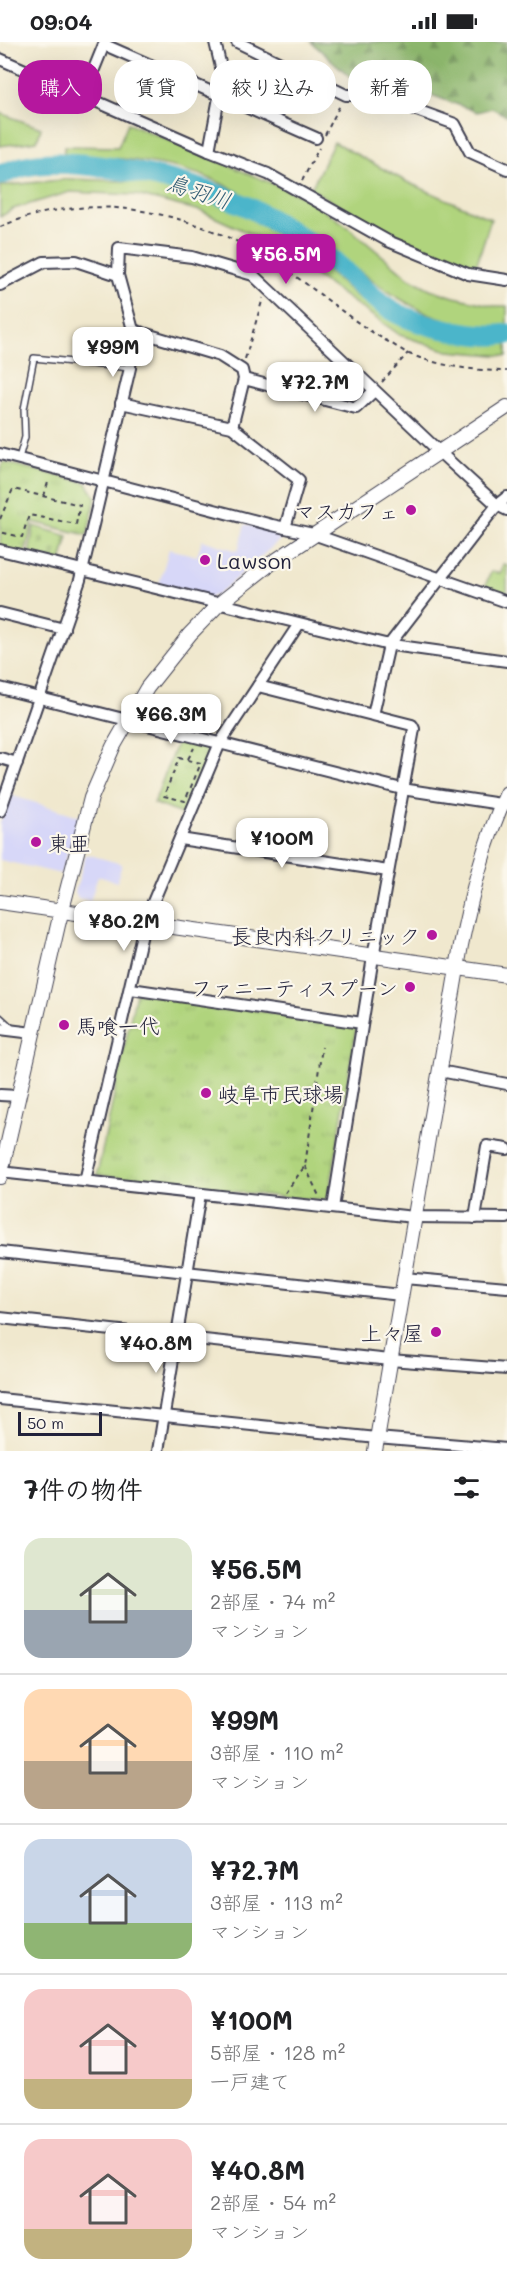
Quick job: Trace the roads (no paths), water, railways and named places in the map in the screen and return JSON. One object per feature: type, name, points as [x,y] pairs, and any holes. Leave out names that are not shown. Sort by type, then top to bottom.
[{"type":"street","points":[[215,42],[219,60]]},
{"type":"street","points":[[237,42],[346,95],[375,95],[455,124],[470,152],[507,169]]},
{"type":"street","points":[[98,60],[105,44],[210,91]]},
{"type":"street","points":[[0,59],[18,67]]},
{"type":"street","points":[[102,104],[268,174],[388,242],[468,274],[507,280]]},
{"type":"street","points":[[209,151],[216,114]]},
{"type":"street","points":[[261,114],[316,138]]},
{"type":"street","points":[[0,811],[82,571],[130,368],[133,330],[118,275],[119,248],[192,257],[253,275],[374,391],[502,507]]},
{"type":"street","points":[[0,285],[44,262],[76,261],[118,275]]},
{"type":"street","points":[[133,330],[220,356],[243,375],[356,408],[374,391]]},
{"type":"street","points":[[232,428],[243,375]]},
{"type":"street","points":[[121,403],[232,428],[299,480],[285,528]]},
{"type":"street","points":[[507,407],[266,567],[219,604],[168,660],[147,688],[101,771],[91,798],[61,911],[0,1174],[86,1181],[414,1217],[507,1218]]},
{"type":"street","points":[[0,454],[313,534],[507,602]]},
{"type":"street","points":[[373,715],[389,645],[439,579],[502,507],[507,497]]},
{"type":"street","points":[[0,550],[389,645],[507,662]]},
{"type":"street","points":[[0,612],[64,629]]},
{"type":"street","points":[[86,1181],[146,921],[220,743],[298,624]]},
{"type":"street","points":[[258,686],[412,725],[414,729],[329,1208]]},
{"type":"street","points":[[0,688],[402,789],[505,801],[484,852],[472,893],[376,1445]]},
{"type":"street","points":[[0,758],[17,764]]},
{"type":"street","points":[[180,839],[388,871]]},
{"type":"street","points":[[0,902],[146,921],[373,957],[507,975]]},
{"type":"street","points":[[130,989],[362,1023]]},
{"type":"street","points":[[0,1029],[33,1033]]},
{"type":"street","points":[[440,1071],[507,1084]]},
{"type":"street","points":[[0,1095],[18,1096]]},
{"type":"street","points":[[476,1218],[488,1146],[507,1149]]},
{"type":"street","points":[[158,1451],[200,1194]]},
{"type":"street","points":[[0,1252],[401,1295]]},
{"type":"street","points":[[404,1278],[507,1287]]},
{"type":"street","points":[[0,1318],[390,1360],[507,1369]]},
{"type":"street","points":[[0,1399],[164,1416],[376,1445],[502,1449]]},
{"type":"lane","points":[[19,458],[25,437],[24,409],[34,358],[130,368]]},
{"type":"lane","points":[[0,1017],[16,1031]]},
{"type":"lane","points":[[0,1025],[16,1031]]},
{"type":"waterway","name":"鳥羽川","points":[[0,175],[26,166],[50,163],[78,164],[143,174],[207,191],[256,211],[298,236],[322,252],[379,302],[399,314],[446,329],[479,334],[507,334]]},
{"type":"place","name":"マスカフェ","points":[[411,510]]},
{"type":"place","name":"Lawson","points":[[205,560]]},
{"type":"place","name":"東亜","points":[[36,842]]},
{"type":"place","name":"長良内科クリニック","points":[[432,935]]},
{"type":"place","name":"ファニーティスプーン","points":[[410,987]]},
{"type":"place","name":"馬喰一代","points":[[64,1025]]},
{"type":"place","name":"岐阜市民球場","points":[[206,1093]]},
{"type":"place","name":"上々屋","points":[[436,1332]]}]
